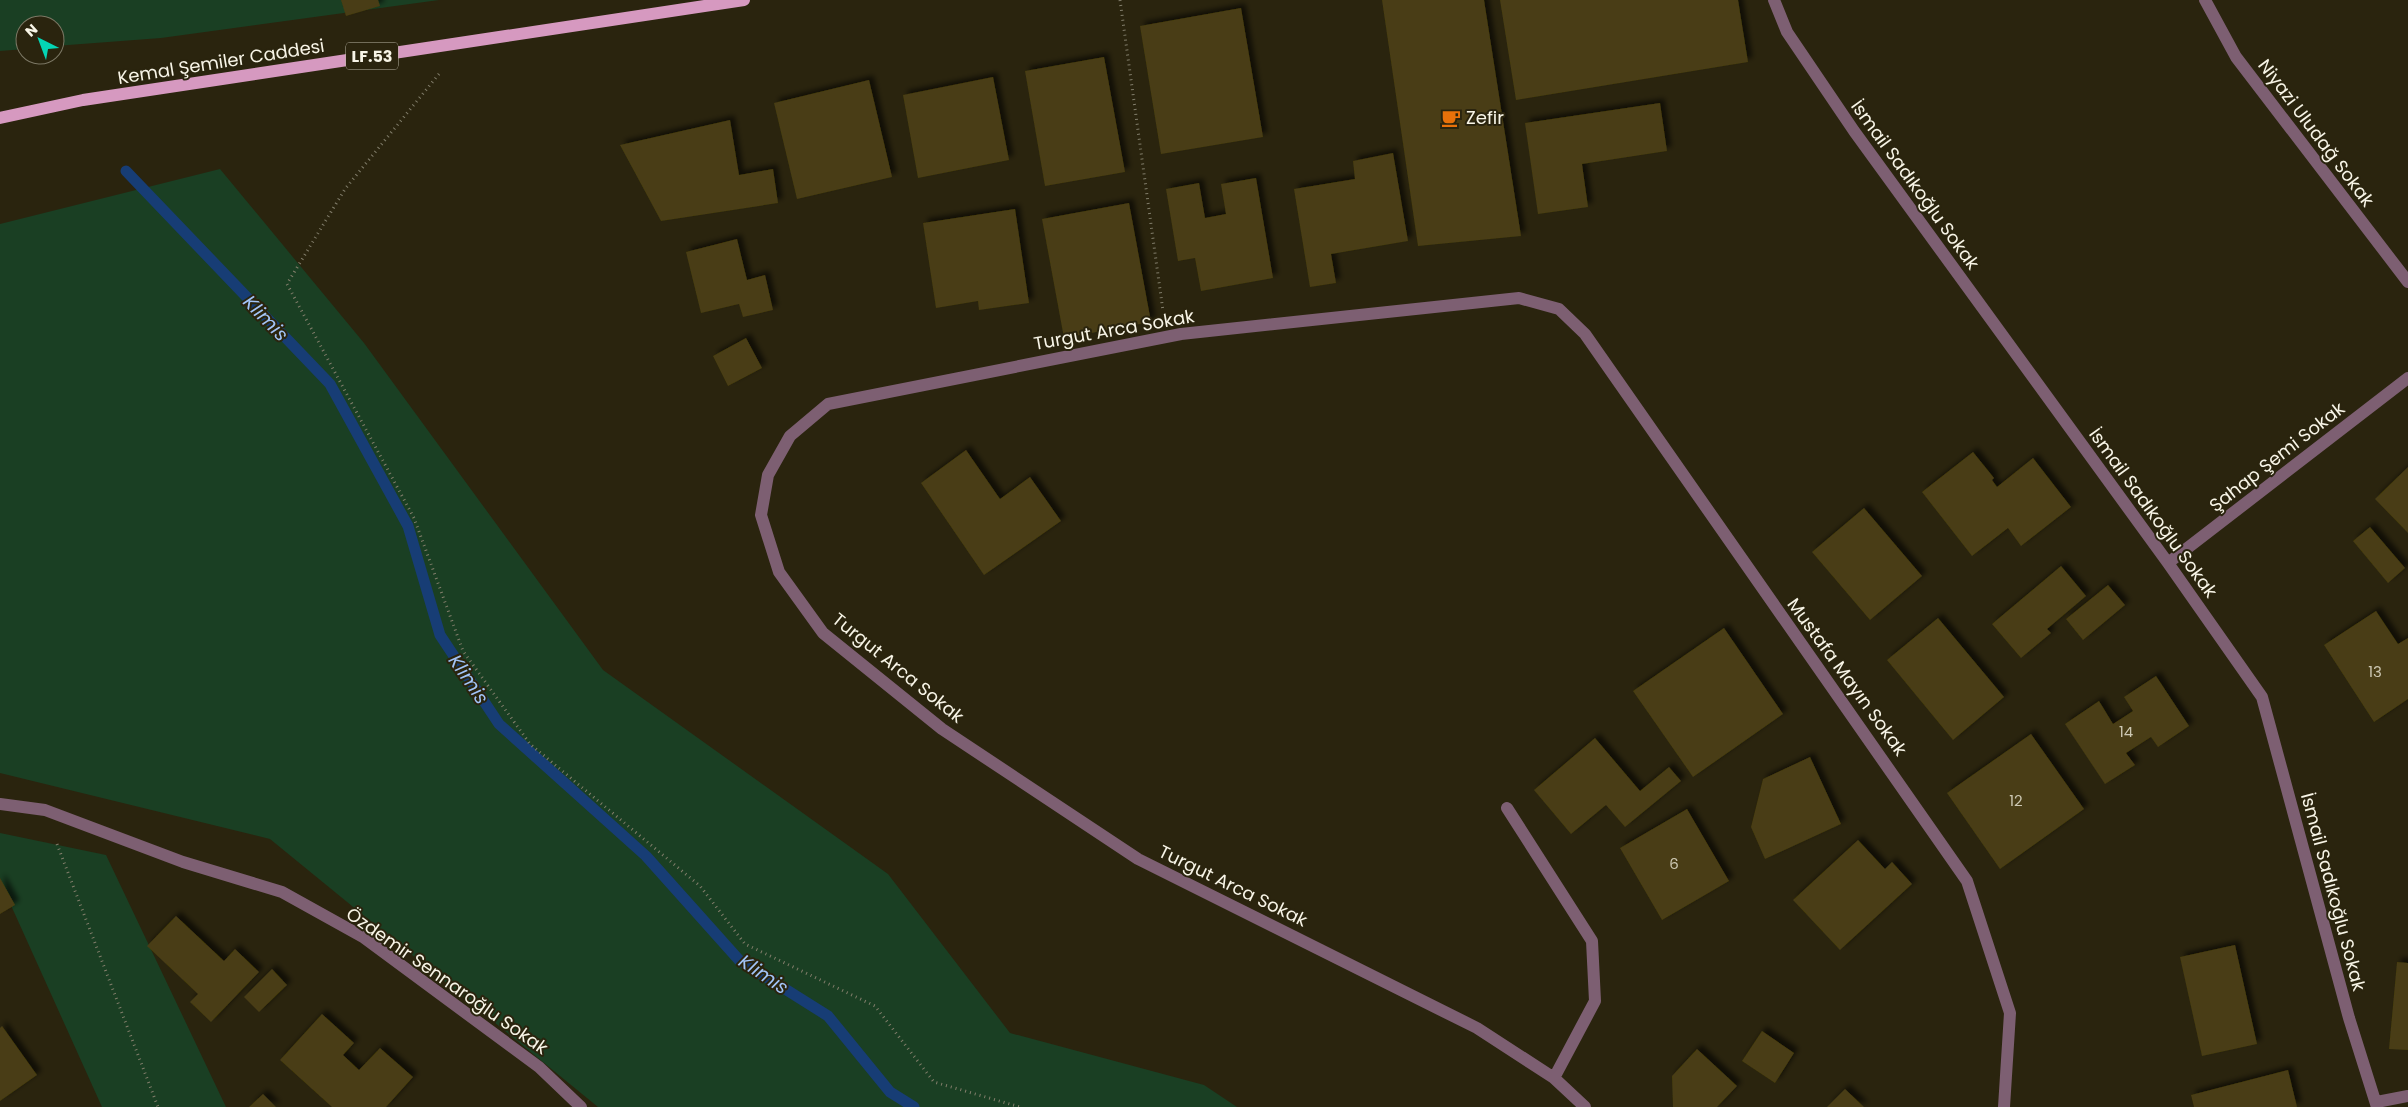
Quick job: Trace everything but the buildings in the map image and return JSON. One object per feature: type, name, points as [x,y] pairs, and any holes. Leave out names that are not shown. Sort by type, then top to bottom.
[{"type":"main road","name":"Kemal Şemiler Caddesi","points":[[0,118],[83,100],[744,0]]},
{"type":"street","name":"İsmail Sadıkoğlu Sokak","points":[[1774,0],[1787,32],[1854,131],[2168,563],[2262,697],[2349,1018],[2377,1104]]},
{"type":"street","name":"Niyazi Uludağ Sokak","points":[[2205,0],[2236,58],[2408,282]]},
{"type":"street","name":"Turgut Arca Sokak","points":[[1558,309],[1519,298],[1167,337],[828,404],[790,436],[768,475],[760,515],[779,572],[823,632],[942,729],[1138,859],[1477,1028],[1554,1078],[1586,1107]]},
{"type":"street","name":"Mustafa Mayın Sokak","points":[[1558,309],[1586,334],[1967,881],[2010,1013],[2004,1107]]},
{"type":"street","name":"Şahap Şemi Sokak","points":[[2168,563],[2408,378]]},
{"type":"street","name":"Özdemir Sennaroğlu Sokak","points":[[0,804],[45,810],[184,862],[282,892],[363,937],[539,1068],[581,1107]]},
{"type":"street","points":[[1507,808],[1592,941],[1595,1001],[1554,1078]]},
{"type":"street","points":[[2377,1104],[2408,1096]]},
{"type":"path","points":[[1120,0],[1167,337]]},
{"type":"path","points":[[464,42],[345,189],[287,284],[414,518],[463,651],[530,744],[700,886],[745,944],[875,1006],[934,1082],[1020,1107]]},
{"type":"path","points":[[45,810],[158,1107]]},
{"type":"green space","points":[[0,0],[439,0],[161,38],[65,45],[65,15],[15,15],[15,50],[0,51]]},
{"type":"green space","points":[[220,169],[364,343],[603,670],[888,874],[1010,1033],[1204,1085],[1237,1107],[598,1107],[270,839],[0,773],[0,224]]},
{"type":"green space","points":[[0,833],[106,855],[226,1107],[102,1107],[0,881]]},
{"type":"waterway","name":"Klimis","points":[[126,171],[330,384],[408,526],[440,635],[499,724],[646,856],[739,960],[828,1016],[890,1092],[914,1107]]},
{"type":"place","name":"Zefir","points":[[1451,118]]}]
